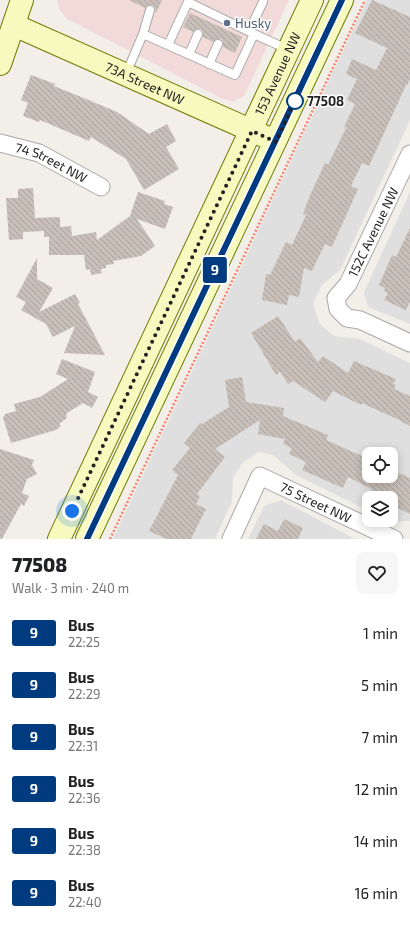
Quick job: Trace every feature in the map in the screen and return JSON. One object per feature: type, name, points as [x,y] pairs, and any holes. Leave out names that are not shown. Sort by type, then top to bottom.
[{"type":"main road","points":[[0,64],[22,0]]},
{"type":"main road","name":"153 Avenue NW","points":[[59,539],[252,131],[312,0]]},
{"type":"main road","name":"153 Avenue NW","points":[[87,539],[342,0]]},
{"type":"main road","name":"73A Street NW","points":[[14,25],[276,142]]},
{"type":"street","name":"74 Street NW","points":[[0,143],[39,153],[101,187]]},
{"type":"street","name":"152C Avenue NW","points":[[410,154],[348,284],[336,298],[338,309],[347,318],[360,320],[410,343]]},
{"type":"street","name":"75 Street NW","points":[[231,539],[260,476],[394,539]]},
{"type":"lane","points":[[168,45],[188,2],[197,2],[209,11],[228,21],[289,50]]},
{"type":"lane","points":[[143,34],[235,75],[263,2]]},
{"type":"lane","points":[[125,75],[143,34],[150,10]]},
{"type":"lane","points":[[205,20],[209,11]]},
{"type":"lane","points":[[225,29],[228,21]]},
{"type":"lane","points":[[189,54],[198,34]]},
{"type":"lane","points":[[209,64],[218,44]]},
{"type":"path","points":[[110,539],[365,0]]},
{"type":"shaded area","points":[[57,0],[289,0],[244,96],[233,102],[223,99],[67,19],[59,9]]},
{"type":"shaded area","points":[[367,0],[410,0],[410,120],[340,270],[322,285],[313,303],[319,323],[334,336],[360,339],[410,363],[410,521],[398,522],[398,491],[362,491],[362,508],[296,475],[273,455],[259,452],[243,462],[233,478],[232,501],[215,539],[113,539]]},
{"type":"shaded area","points":[[410,192],[410,324],[368,307],[364,292]]},
{"type":"shaded area","points":[[281,500],[355,539],[248,539],[264,506]]},
{"type":"building","points":[[129,0],[162,0],[156,13],[155,8],[152,5],[148,5],[145,8]]},
{"type":"building","points":[[372,0],[410,17],[410,79],[369,166],[362,163],[351,186],[358,189],[332,247],[325,244],[312,271],[304,268],[299,297],[289,295],[287,305],[262,300],[266,274],[270,275],[286,242],[292,245],[306,215],[303,214],[310,195],[325,163],[328,165],[346,128],[344,127],[355,104],[347,100],[357,79],[346,74],[352,59],[376,70],[387,48],[355,33]]},
{"type":"building","points":[[190,13],[242,37],[235,53],[223,47],[221,39],[217,39],[213,42],[203,37],[201,29],[197,29],[193,32],[183,27]]},
{"type":"building","points":[[31,75],[55,84],[54,86],[117,112],[149,134],[167,124],[176,141],[166,147],[179,169],[144,190],[126,159],[91,137],[89,141],[40,120],[39,122],[23,116],[28,103],[21,100]]},
{"type":"building","points":[[33,188],[35,218],[60,217],[60,227],[71,226],[72,236],[96,232],[97,240],[130,216],[138,192],[165,201],[164,204],[173,207],[165,229],[137,219],[155,246],[141,256],[113,261],[114,264],[106,265],[106,268],[101,269],[102,273],[91,275],[90,269],[86,270],[84,255],[49,255],[49,237],[44,237],[44,231],[23,232],[23,239],[9,240],[6,198],[18,198],[18,189]]},
{"type":"building","points":[[410,228],[410,302],[406,310],[384,300],[388,293],[384,291],[385,288],[379,285],[392,255],[396,257]]},
{"type":"building","points":[[37,258],[37,279],[53,288],[39,312],[75,294],[80,303],[78,304],[105,355],[64,353],[75,326],[53,337],[46,324],[21,310],[26,302],[16,297]]},
{"type":"building","points":[[278,316],[295,342],[300,338],[318,362],[323,356],[348,373],[354,361],[396,379],[393,384],[396,385],[394,389],[410,396],[410,426],[391,416],[391,413],[390,416],[362,403],[361,405],[333,391],[325,402],[293,381],[288,384],[280,372],[276,375],[251,333]]},
{"type":"building","points":[[62,359],[95,372],[88,392],[98,397],[92,408],[83,403],[67,413],[67,418],[59,424],[61,426],[56,430],[11,443],[3,418],[5,414],[16,411],[14,404],[40,397],[68,379],[56,374]]},
{"type":"building","points":[[242,377],[246,402],[284,408],[283,416],[328,435],[326,440],[362,456],[362,483],[398,483],[399,473],[410,478],[410,514],[398,508],[398,491],[371,491],[372,489],[348,477],[343,488],[302,470],[306,462],[289,454],[292,448],[283,444],[285,439],[258,434],[260,420],[215,449],[225,457],[197,494],[200,496],[196,504],[206,509],[191,539],[167,539],[149,531],[178,475],[172,470],[190,448],[184,443],[200,423],[202,424],[229,407],[225,380]]},
{"type":"building","points":[[0,449],[34,460],[32,465],[37,474],[27,479],[22,493],[29,496],[24,506],[21,504],[2,539],[0,539]]},
{"type":"building","points":[[284,519],[303,528],[298,539],[256,539],[264,524],[278,531]]},
{"type":"bus line","name":"9","points":[[87,539],[342,0]]},
{"type":"place","name":"Husky","points":[[227,23]]},
{"type":"place","name":"77508","points":[[295,101]]},
{"type":"route","points":[[72,511],[252,131],[276,142],[297,96],[295,101]]}]
